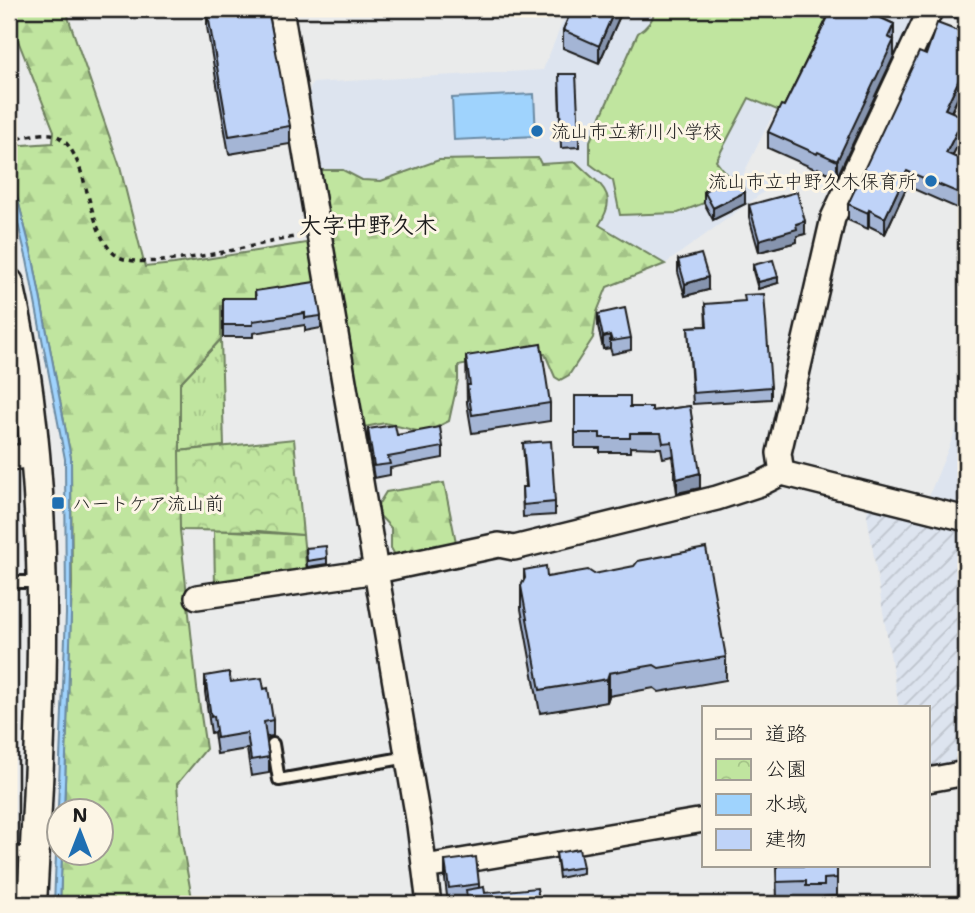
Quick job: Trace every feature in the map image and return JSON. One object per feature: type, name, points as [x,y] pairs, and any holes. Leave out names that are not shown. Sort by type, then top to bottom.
[{"type":"street","points":[[281,9],[408,757],[429,904]]},
{"type":"street","points":[[782,473],[779,453],[833,218],[931,9]]},
{"type":"street","points":[[9,283],[23,352],[22,456],[42,582],[22,853],[32,904]]},
{"type":"street","points":[[197,597],[377,571],[499,545],[514,548],[717,498],[760,484],[782,473],[966,519]]},
{"type":"street","points":[[930,780],[966,773]]},
{"type":"street","points":[[425,867],[702,820]]},
{"type":"lane","points":[[9,582],[42,582]]},
{"type":"lane","points":[[273,744],[279,780],[408,757]]},
{"type":"path","points":[[9,141],[49,134],[62,138],[74,152],[90,204],[109,248],[119,257],[141,262],[173,260],[318,232]]},
{"type":"shaded area","name":"流山市立新川小学校","points":[[568,9],[925,9],[858,150],[774,112],[743,175],[776,183],[665,264],[571,209],[325,234],[306,101],[312,83],[543,70]]},
{"type":"shaded area","points":[[966,406],[966,509],[928,498]]},
{"type":"shaded area","points":[[868,507],[959,528],[966,565],[966,767],[930,774],[930,706],[899,706],[867,515]]},
{"type":"green space","points":[[9,9],[67,9],[120,167],[145,267],[313,242],[320,282],[221,306],[221,339],[180,383],[180,530],[206,749],[177,784],[181,837],[193,904],[60,904],[61,867],[116,867],[116,797],[64,797],[72,584],[71,458],[33,259],[9,165],[9,146],[53,143],[54,131],[9,18]]},
{"type":"green space","points":[[654,9],[822,9],[819,16],[827,20],[782,112],[749,98],[716,161],[736,187],[678,213],[620,215],[613,181],[590,164],[590,141],[638,33],[649,23]]},
{"type":"green space","points":[[538,158],[541,164],[576,162],[599,183],[607,196],[608,204],[599,225],[665,264],[607,287],[597,312],[593,338],[569,375],[560,380],[555,377],[545,354],[522,354],[458,366],[458,380],[449,421],[425,433],[385,423],[359,428],[316,170],[343,170],[362,180],[381,181],[439,160]]},
{"type":"green space","points":[[221,339],[224,446],[179,451],[180,383]]},
{"type":"green space","points":[[294,439],[303,535],[259,531],[180,530],[179,451]]},
{"type":"green space","points":[[444,483],[456,542],[395,555],[391,548],[391,528],[380,516],[378,505],[386,492]]},
{"type":"green space","points":[[214,530],[303,535],[307,576],[215,587]]},
{"type":"water","points":[[534,94],[536,136],[454,140],[452,98]]},
{"type":"water","points":[[9,165],[33,259],[71,458],[71,615],[64,797],[58,797],[66,614],[65,459],[27,260],[9,188]]},
{"type":"water","points":[[56,867],[61,867],[60,904],[54,904]]},
{"type":"building","points":[[207,9],[268,9],[290,126],[229,136]]},
{"type":"building","points":[[572,9],[615,9],[599,46],[563,30]]},
{"type":"building","points":[[832,9],[873,9],[870,13],[894,24],[888,37],[894,40],[837,161],[768,132],[781,105],[784,106]]},
{"type":"building","points":[[937,23],[966,34],[966,65],[945,109],[964,117],[946,153],[966,162],[966,196],[907,171],[885,218],[869,210],[868,213],[848,204],[919,52],[926,55]]},
{"type":"building","points":[[559,74],[576,74],[579,135],[561,136]]},
{"type":"building","points":[[736,174],[745,192],[713,208],[704,191]]},
{"type":"building","points":[[797,192],[805,221],[796,224],[797,229],[759,240],[749,205]]},
{"type":"building","points":[[701,254],[708,277],[685,284],[678,260]]},
{"type":"building","points":[[773,260],[778,277],[758,282],[753,265]]},
{"type":"building","points":[[315,282],[321,316],[305,318],[305,313],[253,321],[253,325],[223,325],[223,298],[256,298],[255,291]]},
{"type":"building","points":[[764,294],[771,387],[693,393],[688,327],[707,326],[705,304],[745,301],[744,295]]},
{"type":"building","points":[[625,308],[631,338],[612,341],[610,335],[603,337],[598,314]]},
{"type":"building","points":[[541,344],[550,403],[472,415],[466,356]]},
{"type":"building","points":[[575,396],[630,396],[630,407],[652,407],[652,411],[690,406],[700,473],[677,479],[672,442],[663,443],[661,433],[630,433],[630,438],[600,438],[600,433],[575,433]]},
{"type":"building","points":[[395,425],[397,435],[440,427],[443,447],[388,457],[390,464],[374,466],[368,429]]},
{"type":"building","points":[[551,441],[555,502],[523,505],[522,487],[527,487],[523,443]]},
{"type":"building","points":[[326,546],[327,558],[307,561],[306,548]]},
{"type":"building","points":[[706,548],[726,657],[659,668],[654,665],[609,673],[607,679],[540,690],[521,586],[525,578],[524,570],[546,566],[547,577],[588,570],[594,574],[634,566],[638,561]]},
{"type":"building","points":[[229,672],[231,682],[262,678],[264,689],[268,688],[273,720],[264,722],[269,757],[251,760],[247,733],[217,738],[205,676]]},
{"type":"building","points":[[579,849],[583,867],[559,871],[556,853]]},
{"type":"building","points":[[476,857],[479,884],[449,888],[445,861]]},
{"type":"building","points":[[777,867],[837,867],[837,878],[824,879],[824,886],[806,886],[806,881],[777,882]]},
{"type":"building","points":[[484,887],[485,893],[537,888],[540,904],[468,904],[466,890]]},
{"type":"place","name":"流山市立新川小学校","points":[[537,131]]},
{"type":"place","name":"流山市立中野久木保育所","points":[[931,181]]},
{"type":"place","name":"ハートケア流山前","points":[[58,503]]},
{"type":"district","name":"大字中野久木","points":[[368,225]]}]
